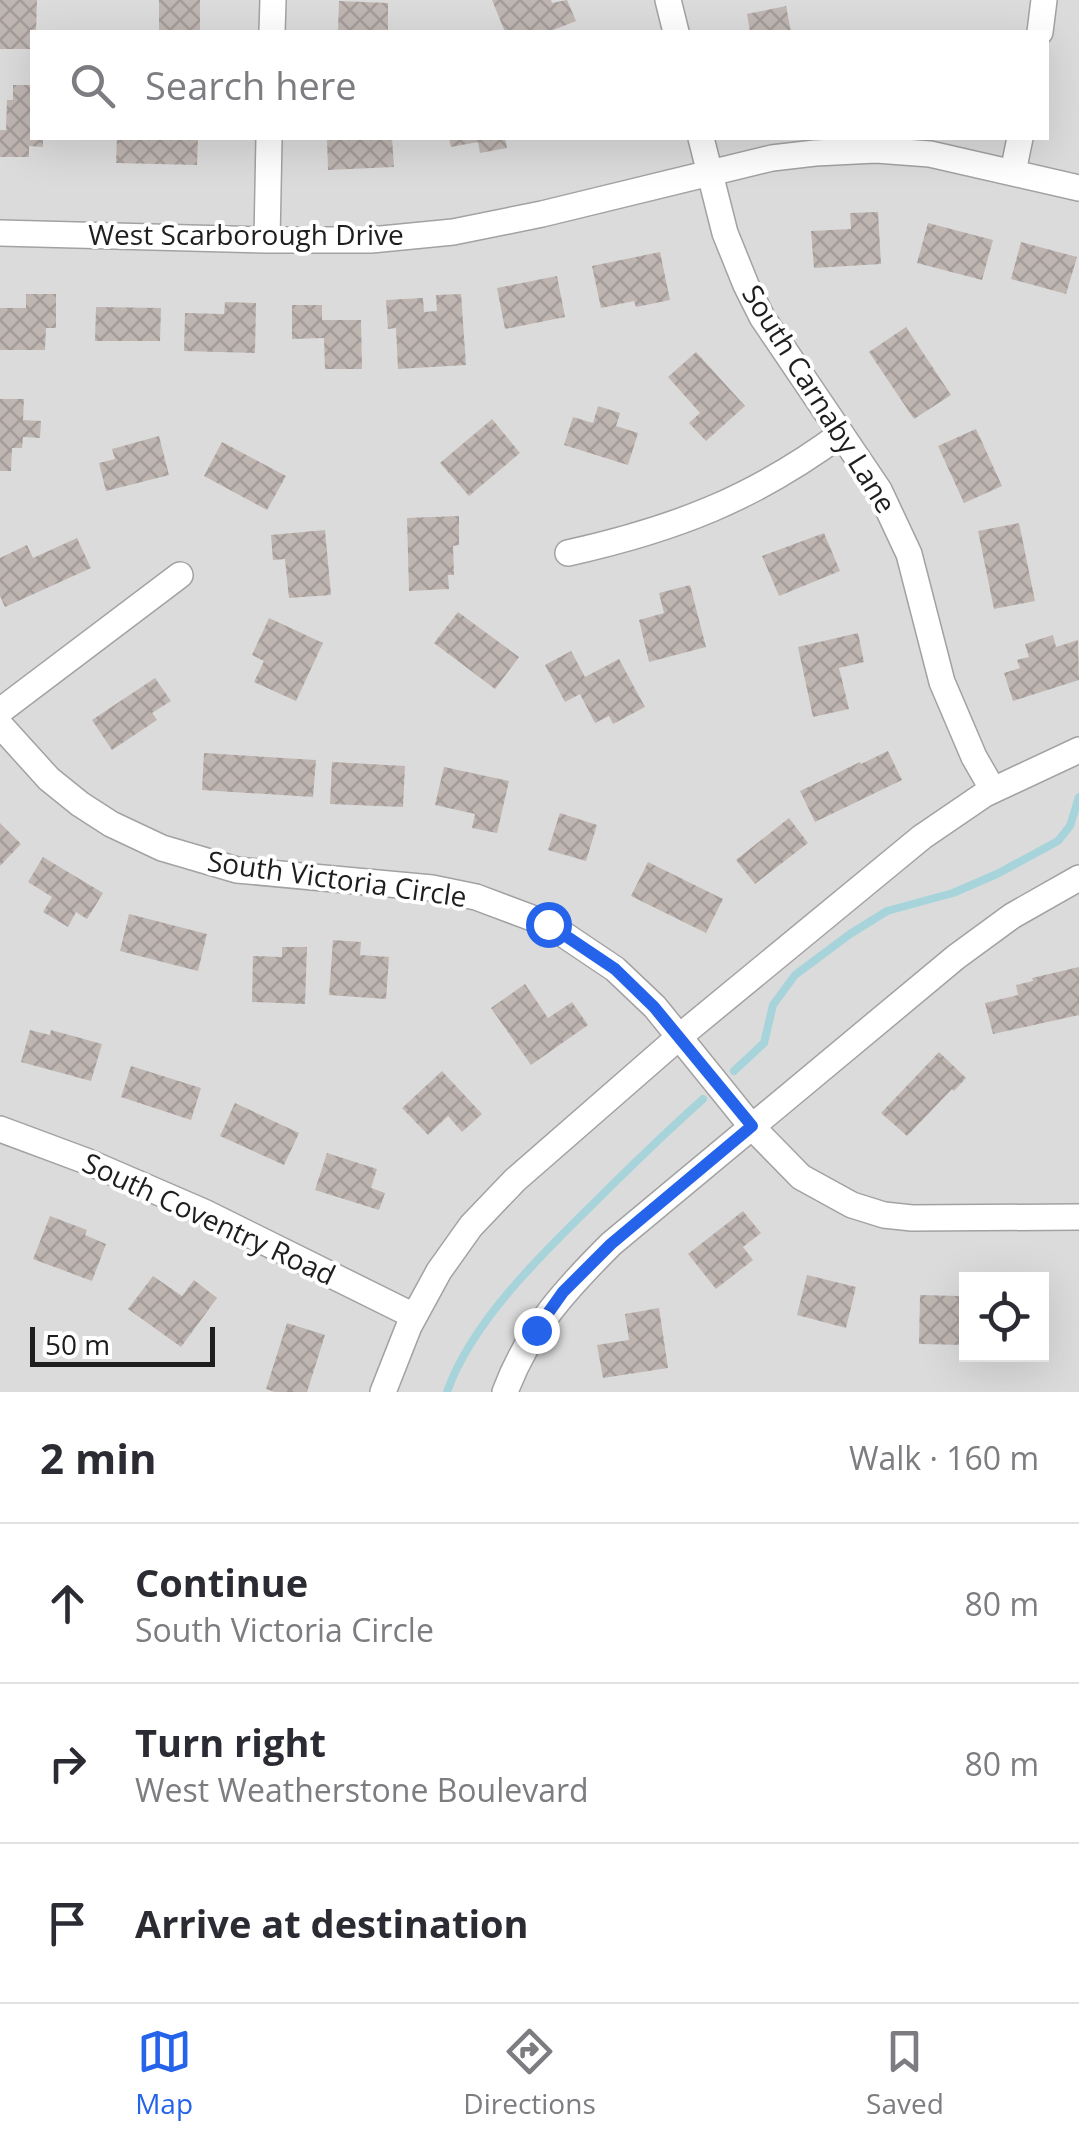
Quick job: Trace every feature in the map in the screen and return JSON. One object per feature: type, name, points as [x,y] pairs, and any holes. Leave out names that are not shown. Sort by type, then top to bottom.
[{"type":"street","points":[[272,0],[272,30]]},
{"type":"street","points":[[668,0],[676,30]]},
{"type":"street","points":[[1040,30],[1044,0]]},
{"type":"street","points":[[267,240],[270,140]]},
{"type":"street","name":"South Carnaby Lane","points":[[702,140],[726,234],[762,318],[893,516],[909,554],[942,682],[993,790]]},
{"type":"street","points":[[1013,172],[1020,140]]},
{"type":"street","name":"West Scarborough Drive","points":[[0,232],[371,240],[453,232],[542,214],[772,158],[876,150],[930,154],[1079,188]]},
{"type":"street","points":[[568,553],[631,539],[720,506],[779,476],[841,434]]},
{"type":"street","points":[[0,711],[180,574]]},
{"type":"street","name":"South Victoria Circle","points":[[0,725],[49,779],[80,804],[162,848],[237,870],[432,888],[476,897],[548,924],[615,969],[654,1007],[752,1126],[801,1177],[852,1205],[912,1218],[1079,1217]]},
{"type":"street","points":[[383,1392],[414,1316],[440,1271],[471,1226],[514,1180],[679,1037],[922,837],[993,790],[1079,750]]},
{"type":"street","points":[[504,1392],[536,1330],[563,1292],[611,1244],[970,947],[1012,916],[1079,878]]},
{"type":"street","name":"South Coventry Road","points":[[0,1129],[204,1212],[414,1316]]},
{"type":"shaded area","points":[[0,0],[1079,0],[1079,1392],[0,1392]]},
{"type":"building","points":[[0,0],[37,0],[36,30],[30,30],[30,49],[0,49]]},
{"type":"building","points":[[159,0],[200,0],[200,30],[159,30]]},
{"type":"building","points":[[492,0],[567,0],[576,21],[553,30],[504,30]]},
{"type":"building","points":[[339,1],[388,3],[388,30],[338,30]]},
{"type":"building","points":[[786,6],[791,30],[750,30],[747,14]]},
{"type":"building","points":[[13,85],[30,85],[30,140],[43,140],[43,147],[29,146],[29,157],[0,157],[0,130],[6,130],[7,100],[13,100]]},
{"type":"building","points":[[117,140],[198,140],[197,165],[116,163]]},
{"type":"building","points":[[327,140],[392,140],[394,167],[328,170]]},
{"type":"building","points":[[449,140],[505,140],[507,148],[480,153],[478,142],[451,147]]},
{"type":"building","points":[[878,212],[881,264],[814,268],[811,231],[851,229],[850,213]]},
{"type":"building","points":[[928,223],[993,240],[982,280],[917,263]]},
{"type":"building","points":[[1021,242],[1077,257],[1066,294],[1011,279]]},
{"type":"building","points":[[660,252],[670,300],[636,307],[634,301],[601,308],[592,266]]},
{"type":"building","points":[[557,276],[565,317],[505,329],[497,288]]},
{"type":"building","points":[[26,294],[56,294],[56,328],[46,328],[45,350],[0,350],[0,308],[26,308]]},
{"type":"building","points":[[461,294],[466,365],[398,369],[396,328],[388,329],[386,300],[423,298],[424,312],[437,311],[436,295]]},
{"type":"building","points":[[225,302],[256,303],[255,353],[184,351],[185,313],[224,314]]},
{"type":"building","points":[[292,305],[322,305],[322,320],[361,320],[362,369],[325,369],[324,338],[292,339]]},
{"type":"building","points":[[96,307],[161,308],[160,341],[95,341]]},
{"type":"building","points":[[906,327],[951,395],[914,419],[869,352]]},
{"type":"building","points":[[696,352],[745,406],[706,441],[689,423],[700,413],[668,377]]},
{"type":"building","points":[[0,399],[24,399],[23,420],[41,421],[40,438],[23,437],[22,448],[12,448],[11,471],[0,471]]},
{"type":"building","points":[[598,406],[620,413],[616,426],[638,433],[628,465],[564,445],[573,417],[593,423]]},
{"type":"building","points":[[492,419],[520,453],[469,496],[440,463]]},
{"type":"building","points":[[976,429],[1002,486],[964,503],[938,446]]},
{"type":"building","points":[[159,436],[169,475],[106,491],[99,463],[115,459],[112,449]]},
{"type":"building","points":[[222,442],[286,476],[267,510],[204,476]]},
{"type":"building","points":[[459,516],[459,545],[453,546],[454,575],[448,575],[449,589],[409,591],[407,518]]},
{"type":"building","points":[[1019,523],[1035,601],[994,609],[978,531]]},
{"type":"building","points":[[325,530],[331,595],[289,598],[285,559],[273,560],[271,535]]},
{"type":"building","points":[[824,533],[840,571],[779,596],[762,556]]},
{"type":"building","points":[[77,538],[91,568],[5,607],[0,596],[0,558],[27,545],[33,558]]},
{"type":"building","points":[[690,585],[706,647],[649,662],[639,620],[664,613],[659,593]]},
{"type":"building","points":[[458,612],[519,657],[495,689],[434,643]]},
{"type":"building","points":[[269,618],[323,643],[296,701],[254,682],[264,661],[252,655]]},
{"type":"building","points":[[858,633],[864,662],[839,668],[849,709],[813,717],[798,647]]},
{"type":"building","points":[[1053,635],[1056,647],[1078,640],[1079,680],[1013,701],[1004,673],[1020,668],[1017,660],[1029,657],[1025,644]]},
{"type":"building","points":[[571,651],[585,677],[619,659],[645,707],[613,724],[609,716],[595,723],[580,694],[565,702],[545,665]]},
{"type":"building","points":[[155,678],[171,701],[152,713],[157,720],[112,750],[92,720]]},
{"type":"building","points":[[888,751],[902,780],[815,822],[800,791]]},
{"type":"building","points":[[204,753],[316,760],[313,797],[202,790]]},
{"type":"building","points":[[332,762],[405,766],[403,807],[330,804]]},
{"type":"building","points":[[444,767],[509,781],[497,833],[472,828],[475,814],[435,805]]},
{"type":"building","points":[[560,813],[597,825],[586,861],[548,850]]},
{"type":"building","points":[[789,818],[808,843],[755,884],[736,860]]},
{"type":"building","points":[[0,823],[21,844],[0,866]]},
{"type":"building","points":[[43,857],[103,893],[87,919],[76,912],[68,927],[43,912],[52,897],[28,882]]},
{"type":"building","points":[[648,862],[723,899],[706,933],[631,896]]},
{"type":"building","points":[[129,914],[207,934],[198,971],[120,951]]},
{"type":"building","points":[[333,940],[361,942],[360,955],[389,957],[386,999],[329,995]]},
{"type":"building","points":[[282,947],[307,947],[305,1004],[252,1002],[253,956],[282,957]]},
{"type":"building","points":[[1079,967],[1079,1015],[993,1034],[985,1003],[1018,995],[1016,985],[1033,981],[1032,978]]},
{"type":"building","points":[[525,984],[548,1018],[572,1002],[588,1025],[531,1065],[491,1008]]},
{"type":"building","points":[[30,1030],[50,1035],[51,1030],[102,1044],[91,1081],[21,1062]]},
{"type":"building","points":[[939,1052],[966,1078],[907,1136],[881,1113]]},
{"type":"building","points":[[131,1066],[201,1088],[191,1120],[121,1097]]},
{"type":"building","points":[[442,1071],[482,1114],[462,1132],[448,1116],[428,1135],[402,1108]]},
{"type":"building","points":[[235,1103],[299,1133],[284,1165],[220,1136]]},
{"type":"building","points":[[327,1153],[377,1169],[371,1188],[385,1193],[379,1210],[315,1190]]},
{"type":"building","points":[[743,1211],[761,1233],[743,1247],[753,1260],[716,1289],[688,1254]]},
{"type":"building","points":[[50,1216],[87,1230],[85,1235],[106,1244],[92,1281],[33,1259]]},
{"type":"building","points":[[807,1275],[856,1287],[846,1328],[797,1315]]},
{"type":"building","points":[[153,1276],[182,1296],[194,1280],[217,1298],[181,1347],[128,1309]]},
{"type":"building","points":[[920,1295],[959,1296],[959,1345],[919,1344]]},
{"type":"building","points":[[659,1308],[668,1368],[603,1378],[597,1345],[629,1340],[625,1314]]},
{"type":"building","points":[[287,1323],[325,1335],[307,1392],[266,1389]]},
{"type":"waterway","points":[[734,1071],[764,1043],[773,1005],[795,975],[887,911],[953,893],[1058,841],[1070,826],[1079,797]]},
{"type":"waterway","points":[[447,1392],[472,1341],[509,1292],[572,1225],[703,1099]]},
{"type":"route","points":[[536,1330],[563,1292],[611,1244],[752,1126],[654,1007],[615,969],[548,924]]}]
